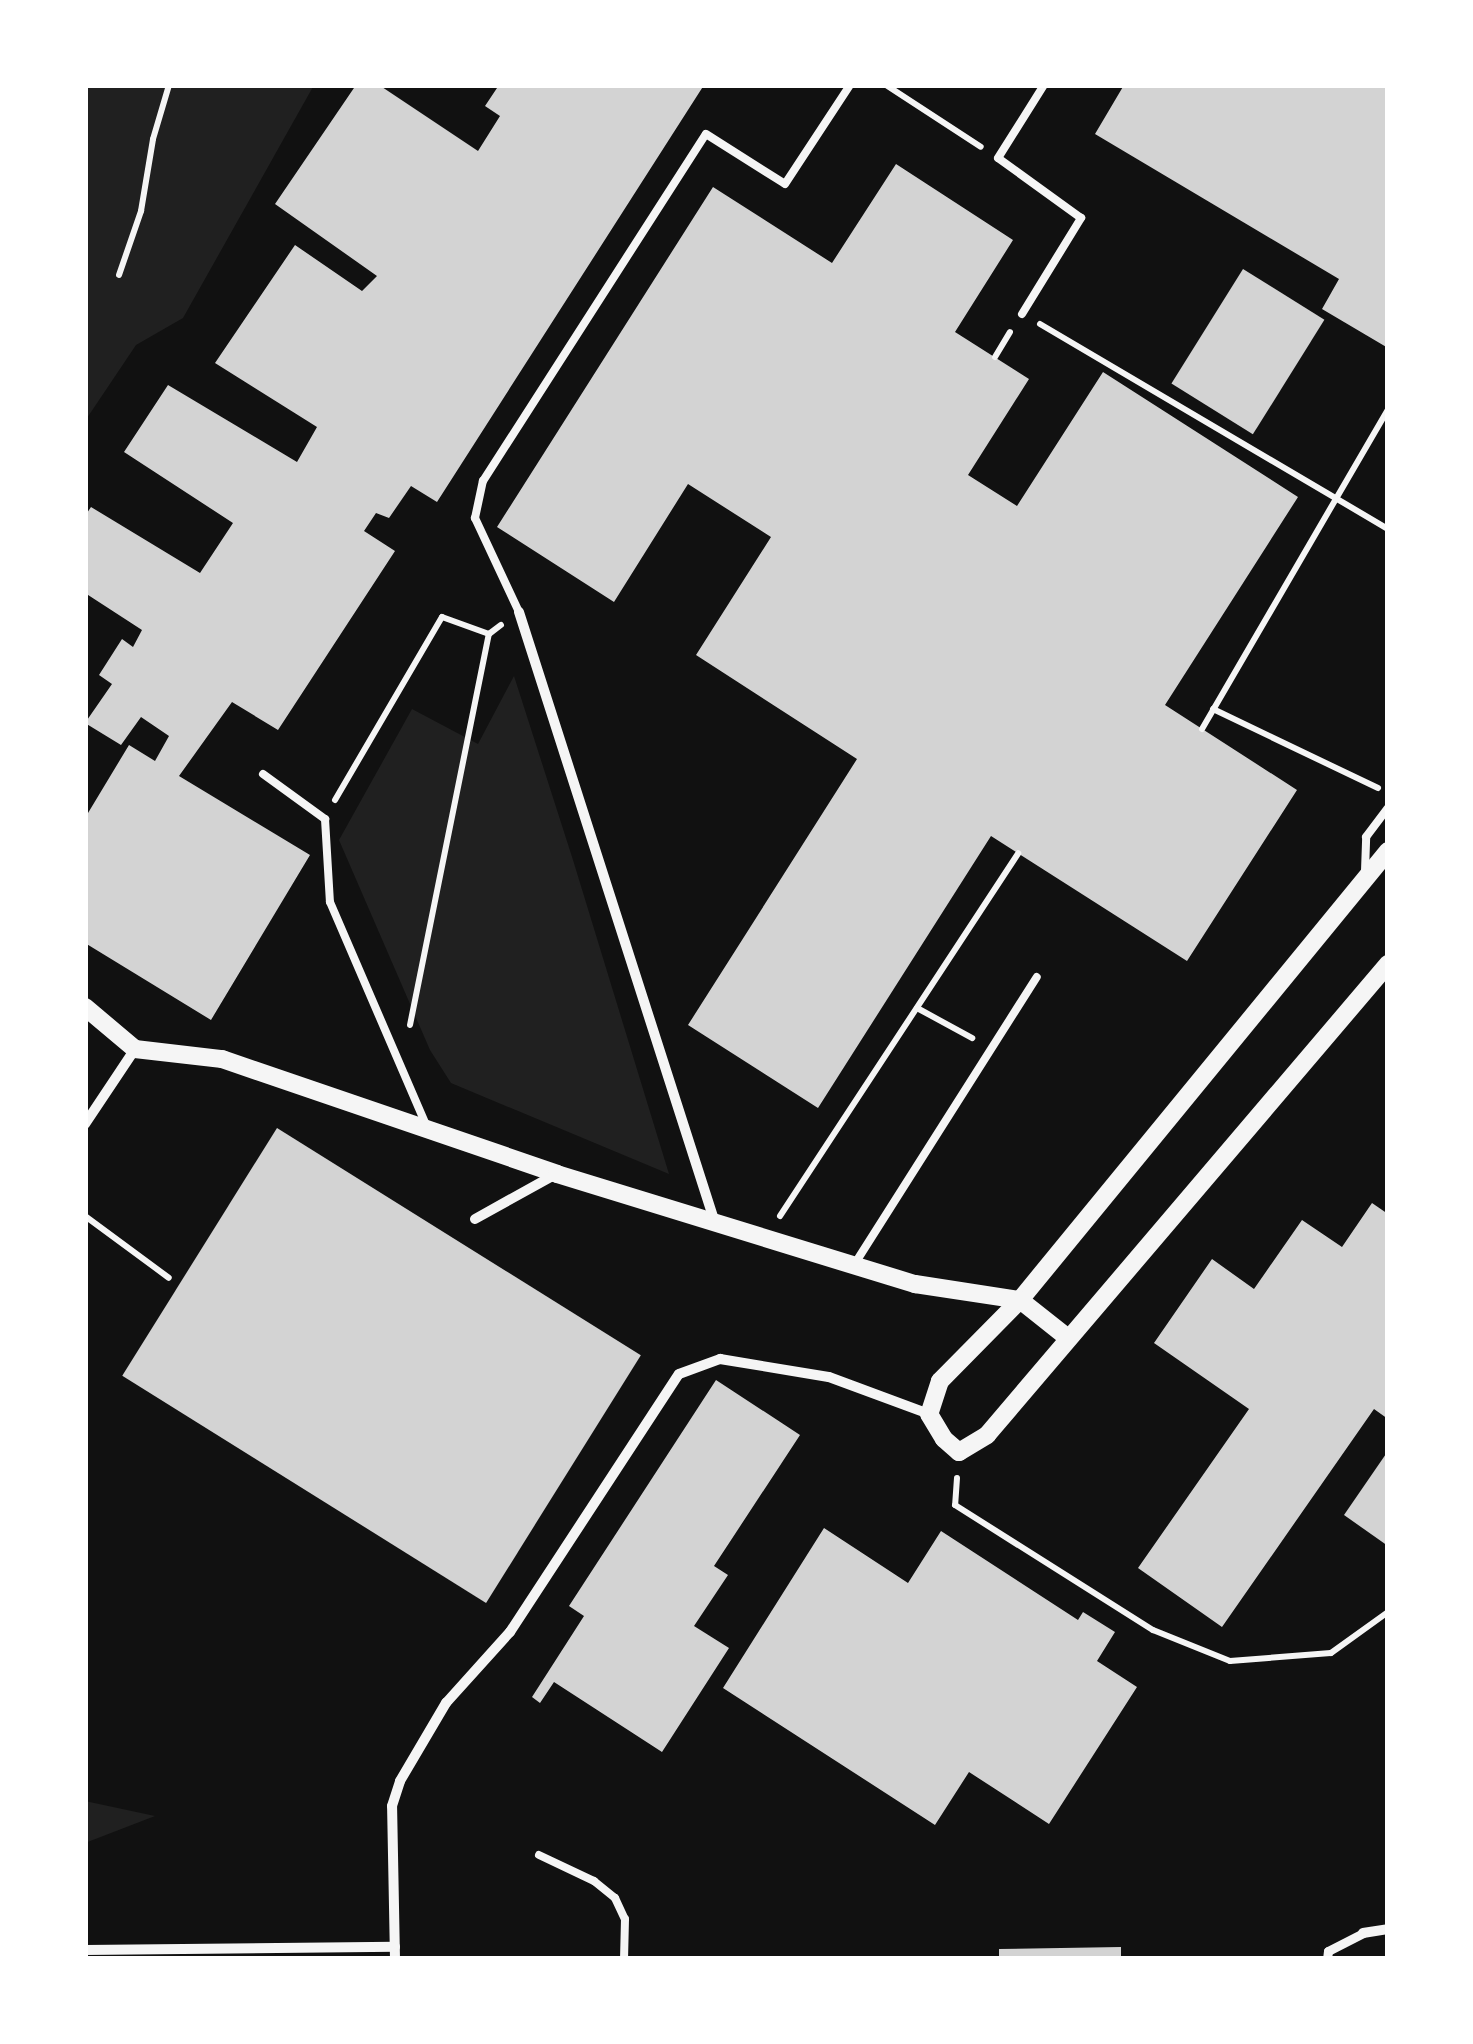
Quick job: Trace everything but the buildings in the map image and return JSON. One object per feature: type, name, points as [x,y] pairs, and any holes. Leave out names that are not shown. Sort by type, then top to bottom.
[{"type":"street","points":[[520,612],[715,1224]]},
{"type":"street","points":[[929,1414],[940,1382],[1020,1300],[1388,851]]},
{"type":"street","points":[[85,1950],[395,1953],[392,1806],[400,1781],[446,1703],[510,1632],[680,1374],[720,1359],[810,1374],[929,1414],[944,1439],[960,1452],[987,1435],[1388,964]]},
{"type":"street","points":[[85,1007],[136,1049],[222,1059],[557,1174],[854,1266],[915,1284],[1020,1300],[1068,1338]]},
{"type":"street","points":[[85,1124],[136,1049]]},
{"type":"street","points":[[475,1218],[557,1174]]},
{"type":"street","points":[[1327,1959],[1328,1951],[1363,1933],[1388,1928]]},
{"type":"lane","points":[[520,612],[475,518],[484,481],[706,134],[785,184],[850,85]]},
{"type":"lane","points":[[1022,314],[1081,218],[998,158],[1044,85]]},
{"type":"lane","points":[[263,774],[325,819],[330,902],[428,1128]]},
{"type":"lane","points":[[1364,879],[1366,837],[1388,808]]},
{"type":"lane","points":[[854,1266],[1037,977]]},
{"type":"lane","points":[[539,1855],[594,1881],[615,1898],[625,1919],[624,1959]]},
{"type":"path","points":[[119,274],[141,211],[154,139],[170,85]]},
{"type":"path","points":[[886,85],[998,158]]},
{"type":"path","points":[[1022,314],[1388,529]]},
{"type":"path","points":[[1202,729],[1388,408]]},
{"type":"path","points":[[407,1041],[489,634],[520,612]]},
{"type":"path","points":[[325,819],[442,617],[489,634]]},
{"type":"path","points":[[1213,709],[1388,793]]},
{"type":"path","points":[[780,1218],[1018,853]]},
{"type":"path","points":[[917,1008],[991,1048]]},
{"type":"path","points":[[85,1216],[169,1278]]},
{"type":"path","points":[[960,1452],[955,1505],[1153,1630],[1230,1661],[1331,1653],[1388,1612]]},
{"type":"shaded area","points":[[85,85],[314,85],[183,318],[136,345],[85,421]]},
{"type":"shaded area","points":[[514,676],[669,1174],[451,1083],[430,1050],[339,840],[412,709],[478,744]]},
{"type":"shaded area","points":[[85,1801],[155,1816],[85,1843]]}]
